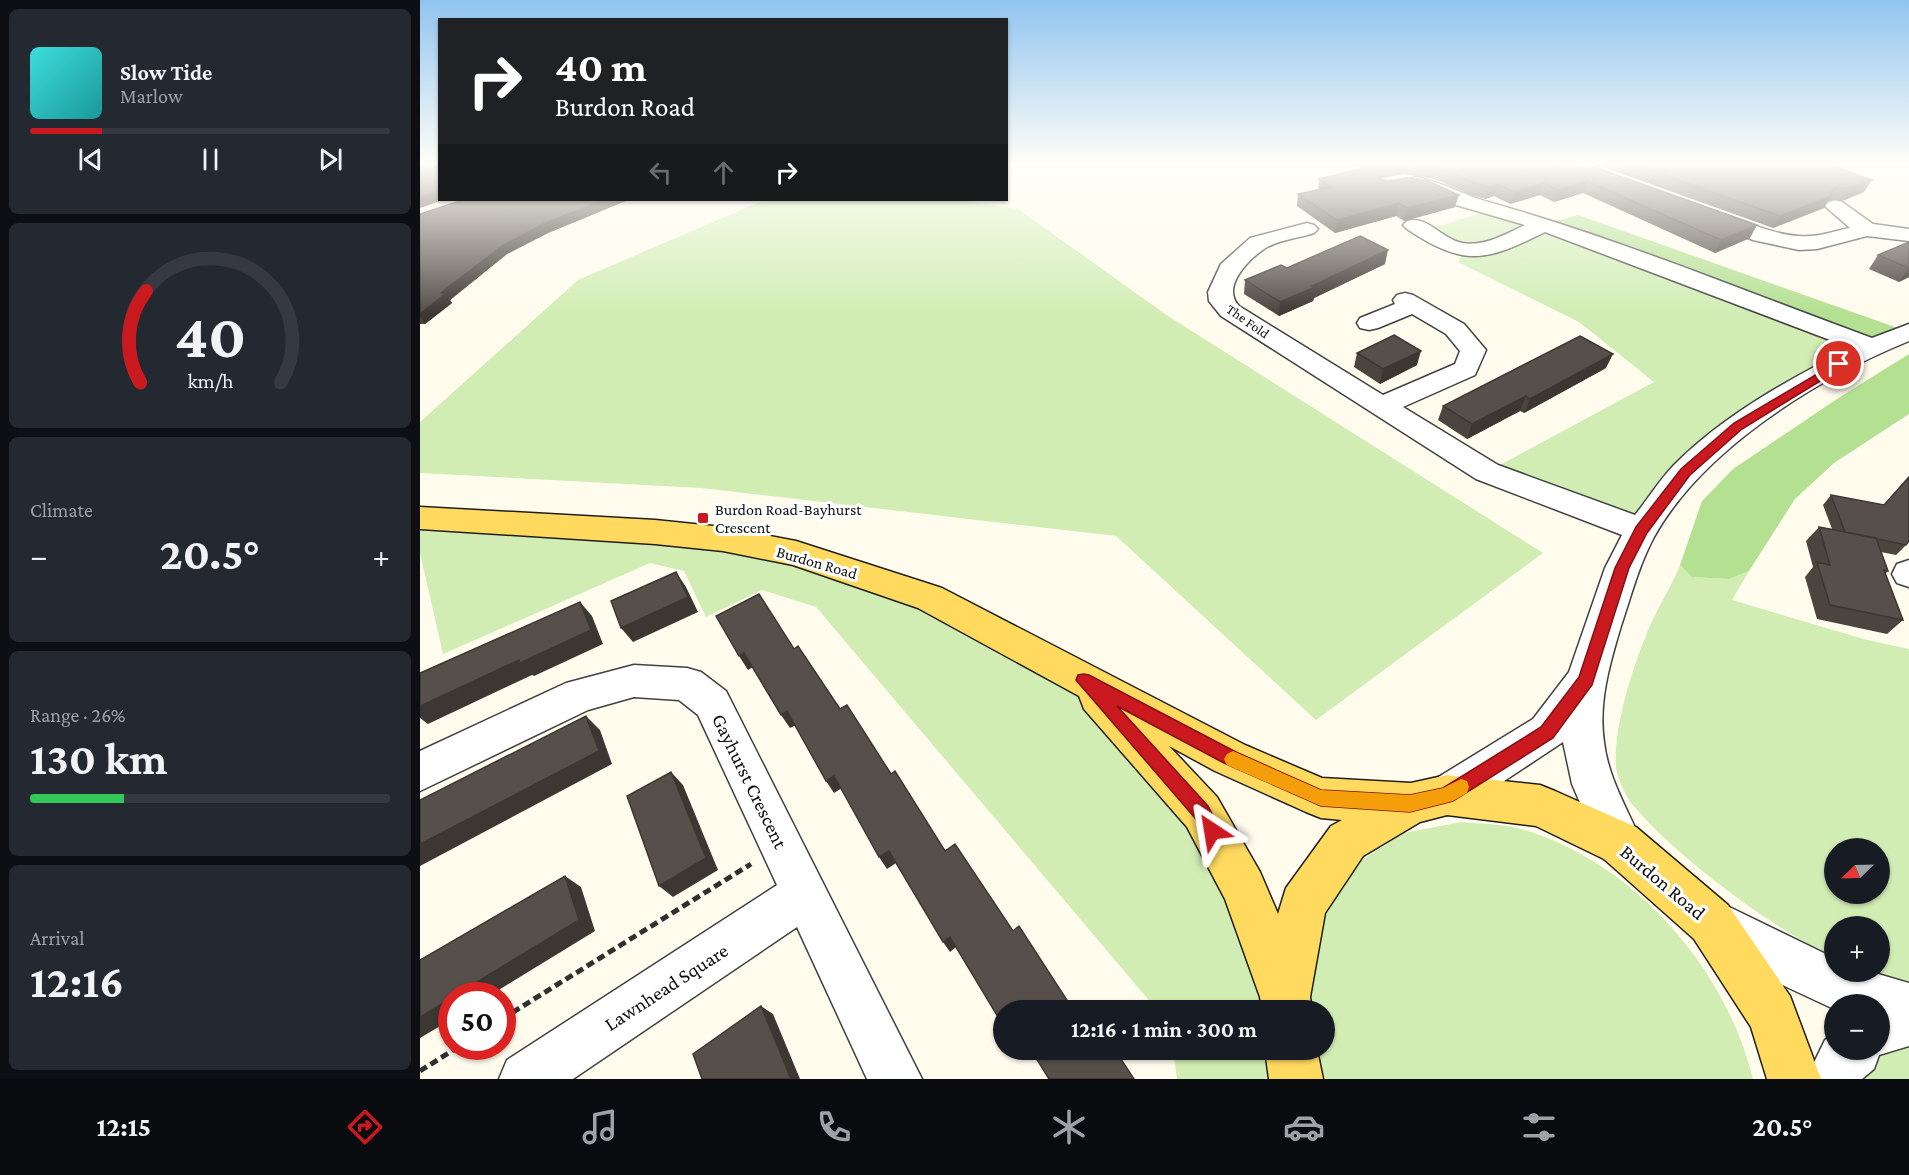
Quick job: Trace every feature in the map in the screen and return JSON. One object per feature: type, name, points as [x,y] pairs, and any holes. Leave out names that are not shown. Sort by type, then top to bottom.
[{"type":"main road","name":"Burdon Road","points":[[420,518],[655,532],[723,539],[796,553],[930,598],[1230,758],[1321,798],[1429,799],[1540,806],[1620,843],[1711,922],[1772,1014],[1794,1079]]},
{"type":"main road","name":"Burdon Road","points":[[1084,680],[1202,812],[1244,888],[1285,1000]]},
{"type":"main road","name":"Burdon Road","points":[[1287,1000],[1303,905],[1347,841],[1429,799]]},
{"type":"street","points":[[1507,213],[1544,224],[1872,347]]},
{"type":"street","points":[[1704,213],[1805,251],[1817,242],[1867,230],[1909,235]]},
{"type":"street","points":[[1845,213],[1867,230]]},
{"type":"street","points":[[1414,225],[1453,248],[1478,250],[1517,237],[1544,224]]},
{"type":"street","name":"The Fold","points":[[1306,229],[1258,243],[1229,269],[1220,291],[1221,301],[1230,311],[1487,472],[1641,530]]},
{"type":"street","points":[[1369,322],[1409,302],[1455,330],[1473,350],[1466,369],[1381,406]]},
{"type":"street","points":[[1620,843],[1593,784],[1583,741],[1586,680],[1622,568],[1641,530],[1685,472],[1738,426],[1822,373],[1872,347],[1909,332]]},
{"type":"street","points":[[1429,799],[1547,732],[1586,680]]},
{"type":"street","name":"Gayhurst Crescent","points":[[420,772],[580,695],[634,681],[687,684],[712,703],[895,1079]]},
{"type":"street","name":"Lawnhead Square","points":[[526,1079],[805,894]]},
{"type":"street","points":[[1711,922],[1778,958],[1853,992],[1909,1008]]},
{"type":"street","points":[[1890,1025],[1909,1020]]},
{"type":"street","points":[[1833,1079],[1843,1060]]},
{"type":"path","points":[[516,1010],[781,845]]},
{"type":"path","points":[[420,1071],[438,1060]]},
{"type":"green space","points":[[733,213],[1024,213],[1168,316],[1543,553],[1316,720],[1116,536],[701,488],[420,473],[420,422],[578,280]]},
{"type":"green space","points":[[1480,213],[1506,213],[1872,347],[1738,426],[1641,530],[1487,472],[1654,382],[1579,322],[1458,262],[1464,251],[1423,231]]},
{"type":"green space","points":[[1578,215],[1909,332],[1872,347],[1544,224]]},
{"type":"green space","points":[[1909,354],[1909,414],[1834,463],[1795,499],[1749,571],[1729,579],[1692,577],[1680,565],[1702,501],[1733,469]]},
{"type":"green space","points":[[420,518],[796,553],[1084,680],[1202,812],[1282,1000],[1149,1000],[816,607],[762,590],[706,617],[684,571],[650,563],[443,654],[420,553]]},
{"type":"green space","points":[[1680,565],[1693,577],[1729,579],[1749,571],[1732,600],[1867,640],[1909,649],[1909,981],[1890,977],[1890,916],[1824,916],[1824,953],[1726,890],[1651,825],[1627,797],[1616,767],[1617,736],[1629,684],[1653,620]]},
{"type":"green space","points":[[1461,822],[1501,825],[1525,830],[1565,846],[1603,868],[1638,894],[1670,926],[1698,960],[1721,998],[1740,1038],[1753,1079],[1315,1079],[1310,1060],[1335,1060],[1335,1000],[1308,1000],[1322,913],[1356,864],[1404,833]]},
{"type":"green space","points":[[1909,1020],[1909,1079],[1833,1079],[1864,1060],[1890,1060],[1890,1027]]},
{"type":"green space","points":[[1174,1060],[1292,1060],[1293,1079],[1177,1079]]},
{"type":"building","points":[[570,213],[543,224],[502,246],[441,293],[445,294],[420,314],[420,214]]},
{"type":"building","points":[[1327,213],[1361,213],[1337,220]]},
{"type":"building","points":[[1660,213],[1724,213],[1757,225],[1721,240]]},
{"type":"building","points":[[1360,236],[1388,250],[1280,302],[1245,280],[1281,265],[1287,268]]},
{"type":"building","points":[[1909,242],[1909,268],[1878,255]]},
{"type":"building","points":[[1394,335],[1421,351],[1383,369],[1357,353]]},
{"type":"building","points":[[1580,336],[1613,354],[1530,399],[1526,396],[1472,424],[1443,406]]},
{"type":"building","points":[[1909,477],[1909,541],[1906,545],[1845,532],[1831,495],[1884,505]]},
{"type":"building","points":[[1819,527],[1876,538],[1888,571],[1884,570],[1903,620],[1830,605],[1817,562],[1830,565]]},
{"type":"building","points":[[676,572],[688,597],[621,628],[611,601]]},
{"type":"building","points":[[759,594],[794,649],[798,646],[840,709],[847,705],[891,774],[895,771],[945,851],[955,844],[1013,931],[1019,926],[1067,1000],[993,1000],[993,1009],[950,937],[943,942],[889,851],[879,857],[834,776],[826,781],[787,711],[781,715],[744,653],[739,656],[716,616]]},
{"type":"building","points":[[580,602],[591,630],[520,663],[519,660],[420,706],[420,673]]},
{"type":"building","points":[[586,716],[599,751],[420,844],[420,800]]},
{"type":"building","points":[[671,772],[706,858],[659,886],[627,796]]},
{"type":"building","points":[[565,876],[579,920],[477,982],[438,982],[438,1006],[420,1017],[420,960]]},
{"type":"building","points":[[761,1006],[791,1079],[702,1079],[693,1054]]},
{"type":"building","points":[[1037,1060],[1122,1060],[1134,1079],[1049,1079]]},
{"type":"slow traffic","points":[[1233,759],[1321,798],[1410,804],[1447,795],[1461,787]]},
{"type":"place","name":"Burdon Road-Bayhurst Crescent","points":[[703,518]]},
{"type":"route","points":[[1212,831],[1202,812],[1084,680],[1230,758],[1321,798],[1410,804],[1447,795],[1500,764],[1547,732],[1586,680],[1622,568],[1641,530],[1685,472],[1738,426],[1839,364]]}]
